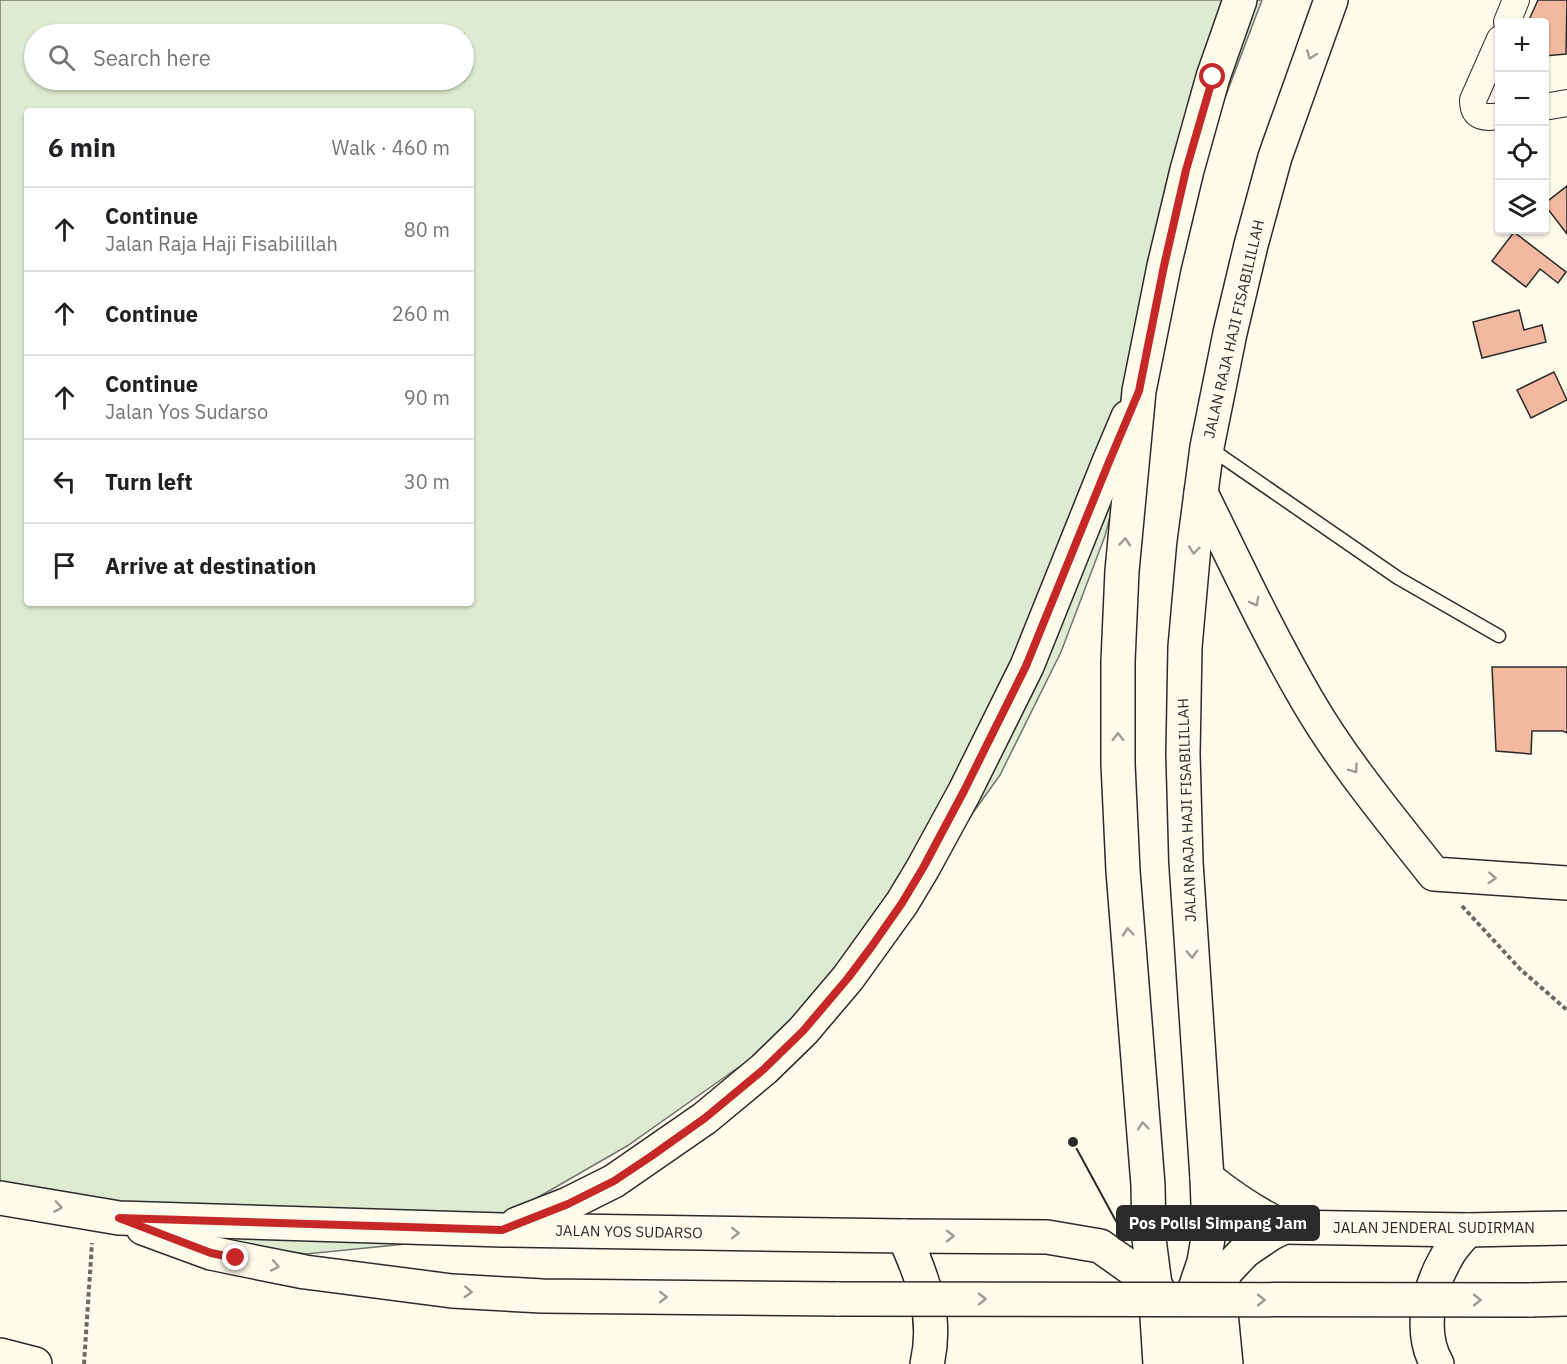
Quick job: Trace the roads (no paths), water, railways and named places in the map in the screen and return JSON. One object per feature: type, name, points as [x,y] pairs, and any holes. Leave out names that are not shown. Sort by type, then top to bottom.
[{"type":"main road","points":[[1161,1364],[1149,1239],[1148,1185],[1123,871],[1118,764],[1118,661],[1122,571],[1139,391],[1164,266],[1186,170],[1213,77],[1240,0]]},
{"type":"main road","name":"JALAN RAJA HAJI FISABILILLAH","points":[[1190,1339],[1209,1232],[1186,862],[1183,754],[1185,647],[1194,546],[1207,447],[1251,245],[1275,157],[1331,0]]},
{"type":"main road","points":[[502,1230],[568,1204],[614,1181],[705,1118],[764,1069],[803,1031],[848,978],[902,903],[923,868],[1016,687],[1139,391]]},
{"type":"main road","points":[[1201,493],[1308,701],[1377,801],[1434,874],[1567,883]]},
{"type":"main road","points":[[1207,1178],[1225,1364]]},
{"type":"main road","name":"JALAN JENDERAL SUDIRMAN","points":[[1207,1178],[1235,1200],[1284,1227],[1468,1230],[1567,1228]]},
{"type":"main road","name":"JALAN YOS SUDARSO","points":[[0,1198],[106,1215],[502,1230],[1047,1237],[1100,1246],[1155,1285],[1190,1339]]},
{"type":"main road","points":[[106,1215],[211,1253],[306,1272],[452,1291],[542,1296],[839,1299],[1567,1299]]},
{"type":"main road","points":[[1161,1364],[1190,1339],[1227,1270],[1245,1251],[1284,1227]]},
{"type":"main road","points":[[1437,1364],[1427,1336],[1427,1315],[1433,1287],[1445,1259],[1468,1230]]},
{"type":"main road","points":[[904,1236],[926,1289],[931,1340],[927,1364]]},
{"type":"main road","points":[[1149,1239],[1178,1290],[1190,1339],[1225,1364]]},
{"type":"main road","points":[[0,1355],[35,1364]]},
{"type":"street","points":[[1509,18],[1516,0]]},
{"type":"street","points":[[1495,50],[1473,100],[1473,106],[1483,117],[1495,117]]},
{"type":"street","points":[[1549,106],[1567,103]]},
{"type":"lane","points":[[1207,447],[1398,578],[1499,636]]},
{"type":"place","name":"Pos Polisi Simpang Jam","points":[[1073,1142]]}]
